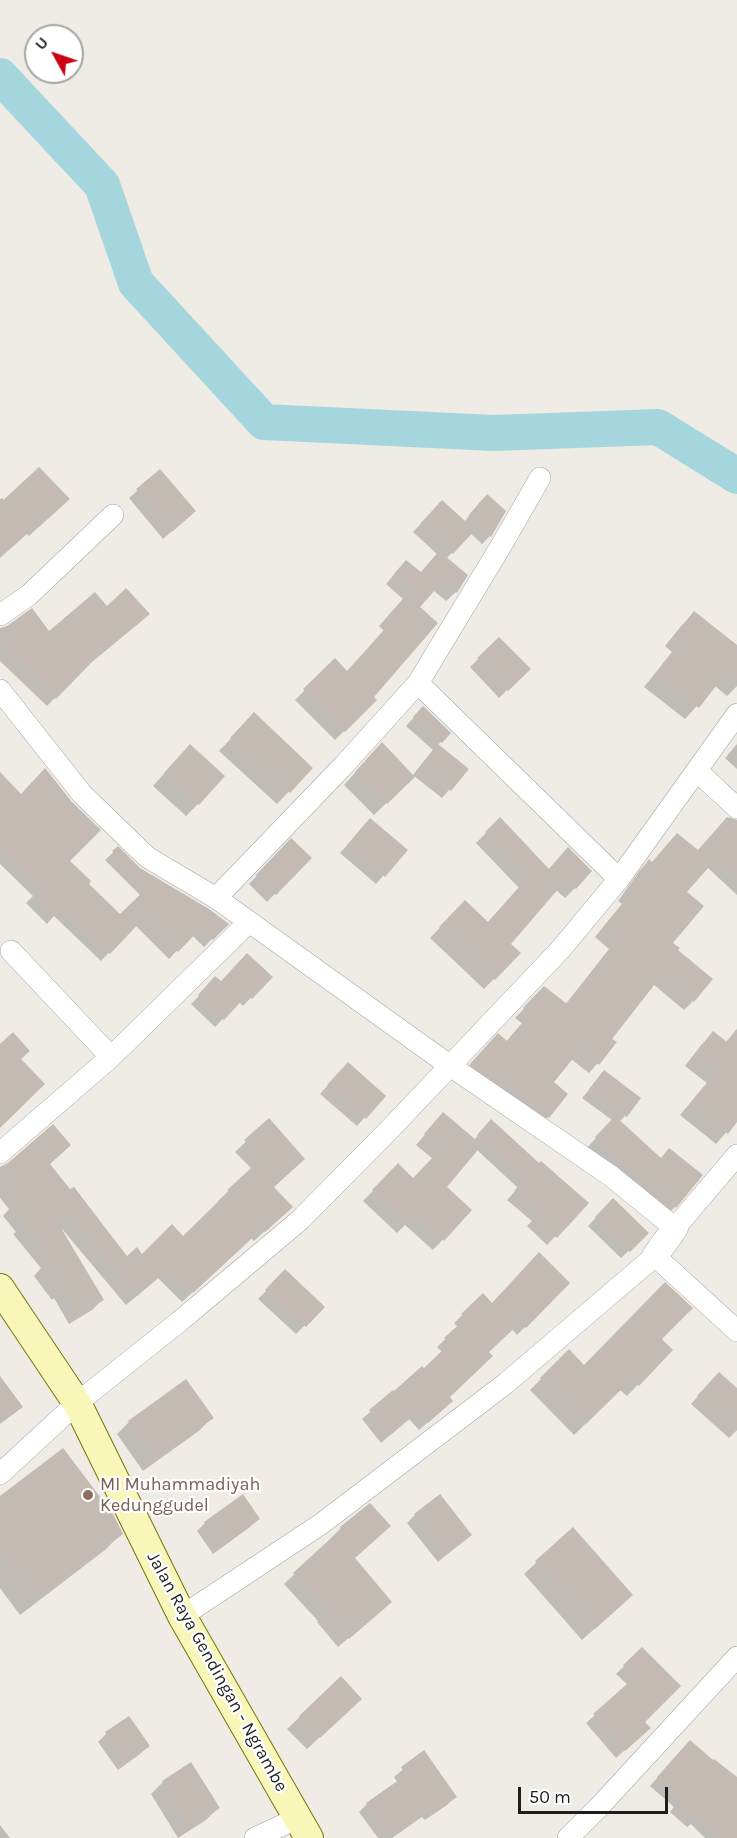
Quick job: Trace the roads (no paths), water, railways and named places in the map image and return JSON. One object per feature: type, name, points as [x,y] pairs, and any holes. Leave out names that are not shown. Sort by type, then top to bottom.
[{"type":"main road","name":"Jalan Raya Gendingan - Ngrambe","points":[[0,1288],[77,1403],[182,1616],[303,1828]]},
{"type":"street","points":[[216,898],[344,765],[418,683],[540,478]]},
{"type":"street","points":[[0,615],[29,596],[113,515]]},
{"type":"street","points":[[418,683],[619,879]]},
{"type":"street","points":[[0,690],[82,794],[147,857],[216,898],[449,1065],[611,1176],[675,1228]]},
{"type":"street","points":[[0,1474],[77,1403],[180,1321],[300,1220],[390,1129],[560,950],[619,879],[737,714]]},
{"type":"street","points":[[697,771],[737,808]]},
{"type":"street","points":[[0,1153],[111,1056],[249,922]]},
{"type":"street","points":[[4,951],[111,1056]]},
{"type":"street","points":[[182,1616],[321,1524],[505,1384],[655,1256],[675,1228],[737,1155]]},
{"type":"street","points":[[655,1256],[737,1331]]},
{"type":"street","points":[[568,1838],[737,1657]]},
{"type":"street","points":[[255,1838],[303,1828]]},
{"type":"waterway","points":[[0,76],[102,185],[136,283],[264,422],[494,433],[658,427],[737,476]]},
{"type":"place","name":"MI Muhammadiyah Kedunggudel","points":[[88,1495]]}]
